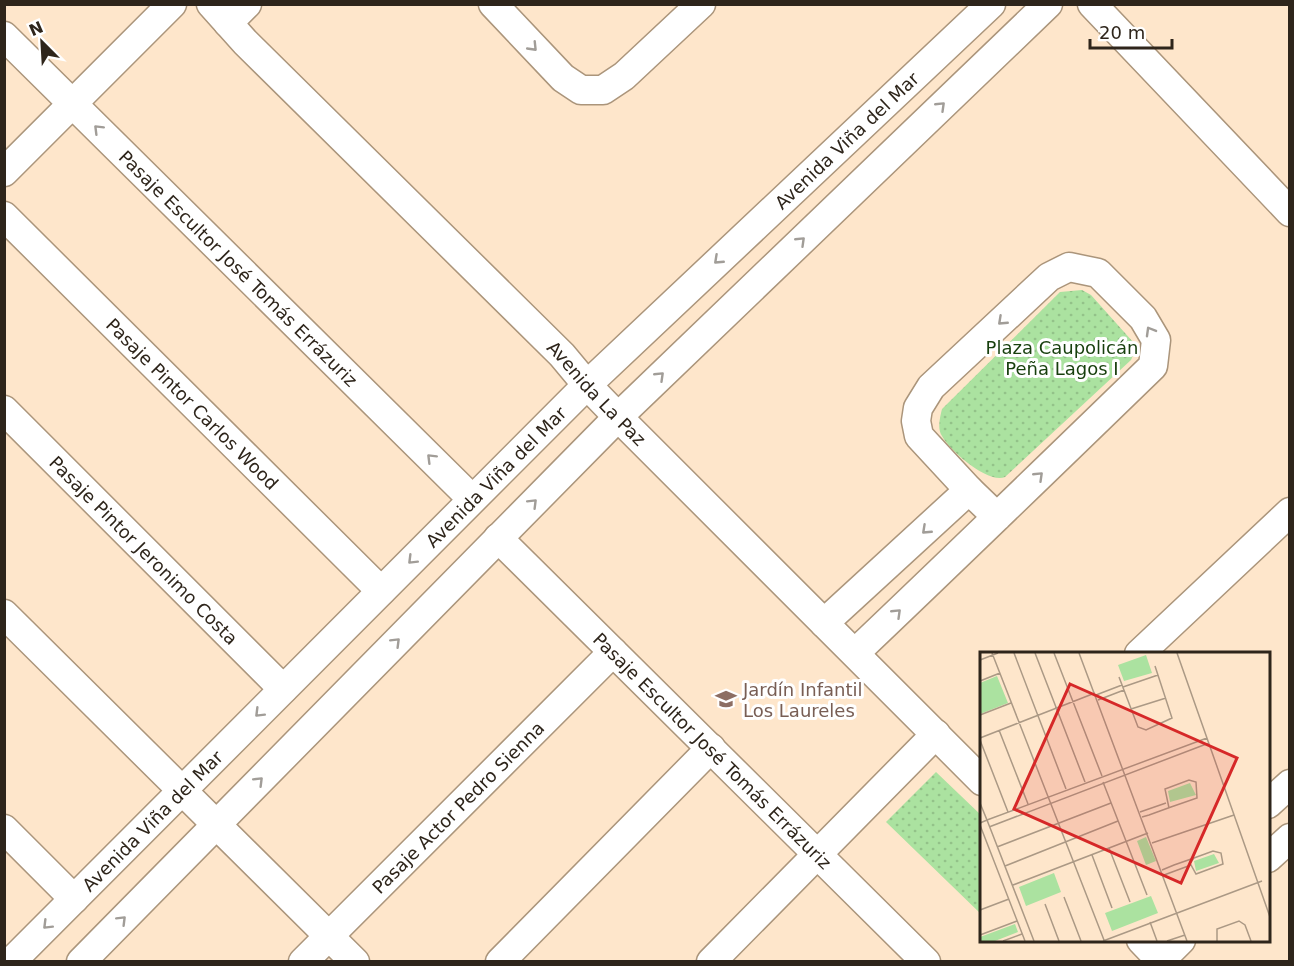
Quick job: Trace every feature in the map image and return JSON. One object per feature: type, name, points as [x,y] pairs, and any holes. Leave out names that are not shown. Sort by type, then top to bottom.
[{"type":"street","points":[[4,172],[172,4]]},
{"type":"street","points":[[493,4],[563,78],[581,90],[603,90],[624,76],[700,4]]},
{"type":"street","name":"Avenida Viña del Mar","points":[[11,962],[587,385],[991,4]]},
{"type":"street","points":[[81,962],[618,417],[1048,4]]},
{"type":"street","points":[[1092,4],[1290,212]]},
{"type":"street","name":"Avenida La Paz","points":[[228,11],[562,355],[618,417],[980,779]]},
{"type":"street","name":"Pasaje Escultor José Tomás Errázuriz","points":[[4,36],[472,499]]},
{"type":"street","name":"Pasaje Pintor Carlos Wood","points":[[4,216],[381,591]]},
{"type":"street","points":[[855,653],[997,517],[1153,366],[1156,340],[1143,318],[1098,273],[1069,267],[1049,277],[931,387],[918,408],[916,421],[919,436],[997,517]]},
{"type":"street","name":"Pasaje Pintor Jeronimo Costa","points":[[4,410],[283,689]]},
{"type":"street","points":[[824,622],[969,490]]},
{"type":"street","points":[[1141,652],[1290,512]]},
{"type":"street","name":"Pasaje Escultor José Tomás Errázuriz","points":[[498,538],[926,962]]},
{"type":"street","points":[[4,614],[355,962]]},
{"type":"street","name":"Pasaje Actor Pedro Sienna","points":[[303,962],[613,652]]},
{"type":"street","points":[[724,957],[818,853],[936,734]]},
{"type":"street","points":[[500,962],[711,748]]},
{"type":"street","points":[[1270,803],[1290,784]]},
{"type":"street","points":[[4,830],[74,899]]},
{"type":"street","points":[[1270,857],[1290,838]]},
{"type":"street","points":[[1155,954],[1177,942]]},
{"type":"green space","name":"Plaza Caupolicán Peña Lagos I","points":[[1082,290],[1091,295],[1133,342],[1135,351],[1131,360],[1005,477],[989,476],[970,465],[946,442],[940,433],[939,426],[942,409],[1060,292]]},
{"type":"green space","points":[[936,772],[980,814],[980,913],[886,822]]},
{"type":"place","name":"Jardín Infantil Los Laureles","points":[[726,699]]}]
